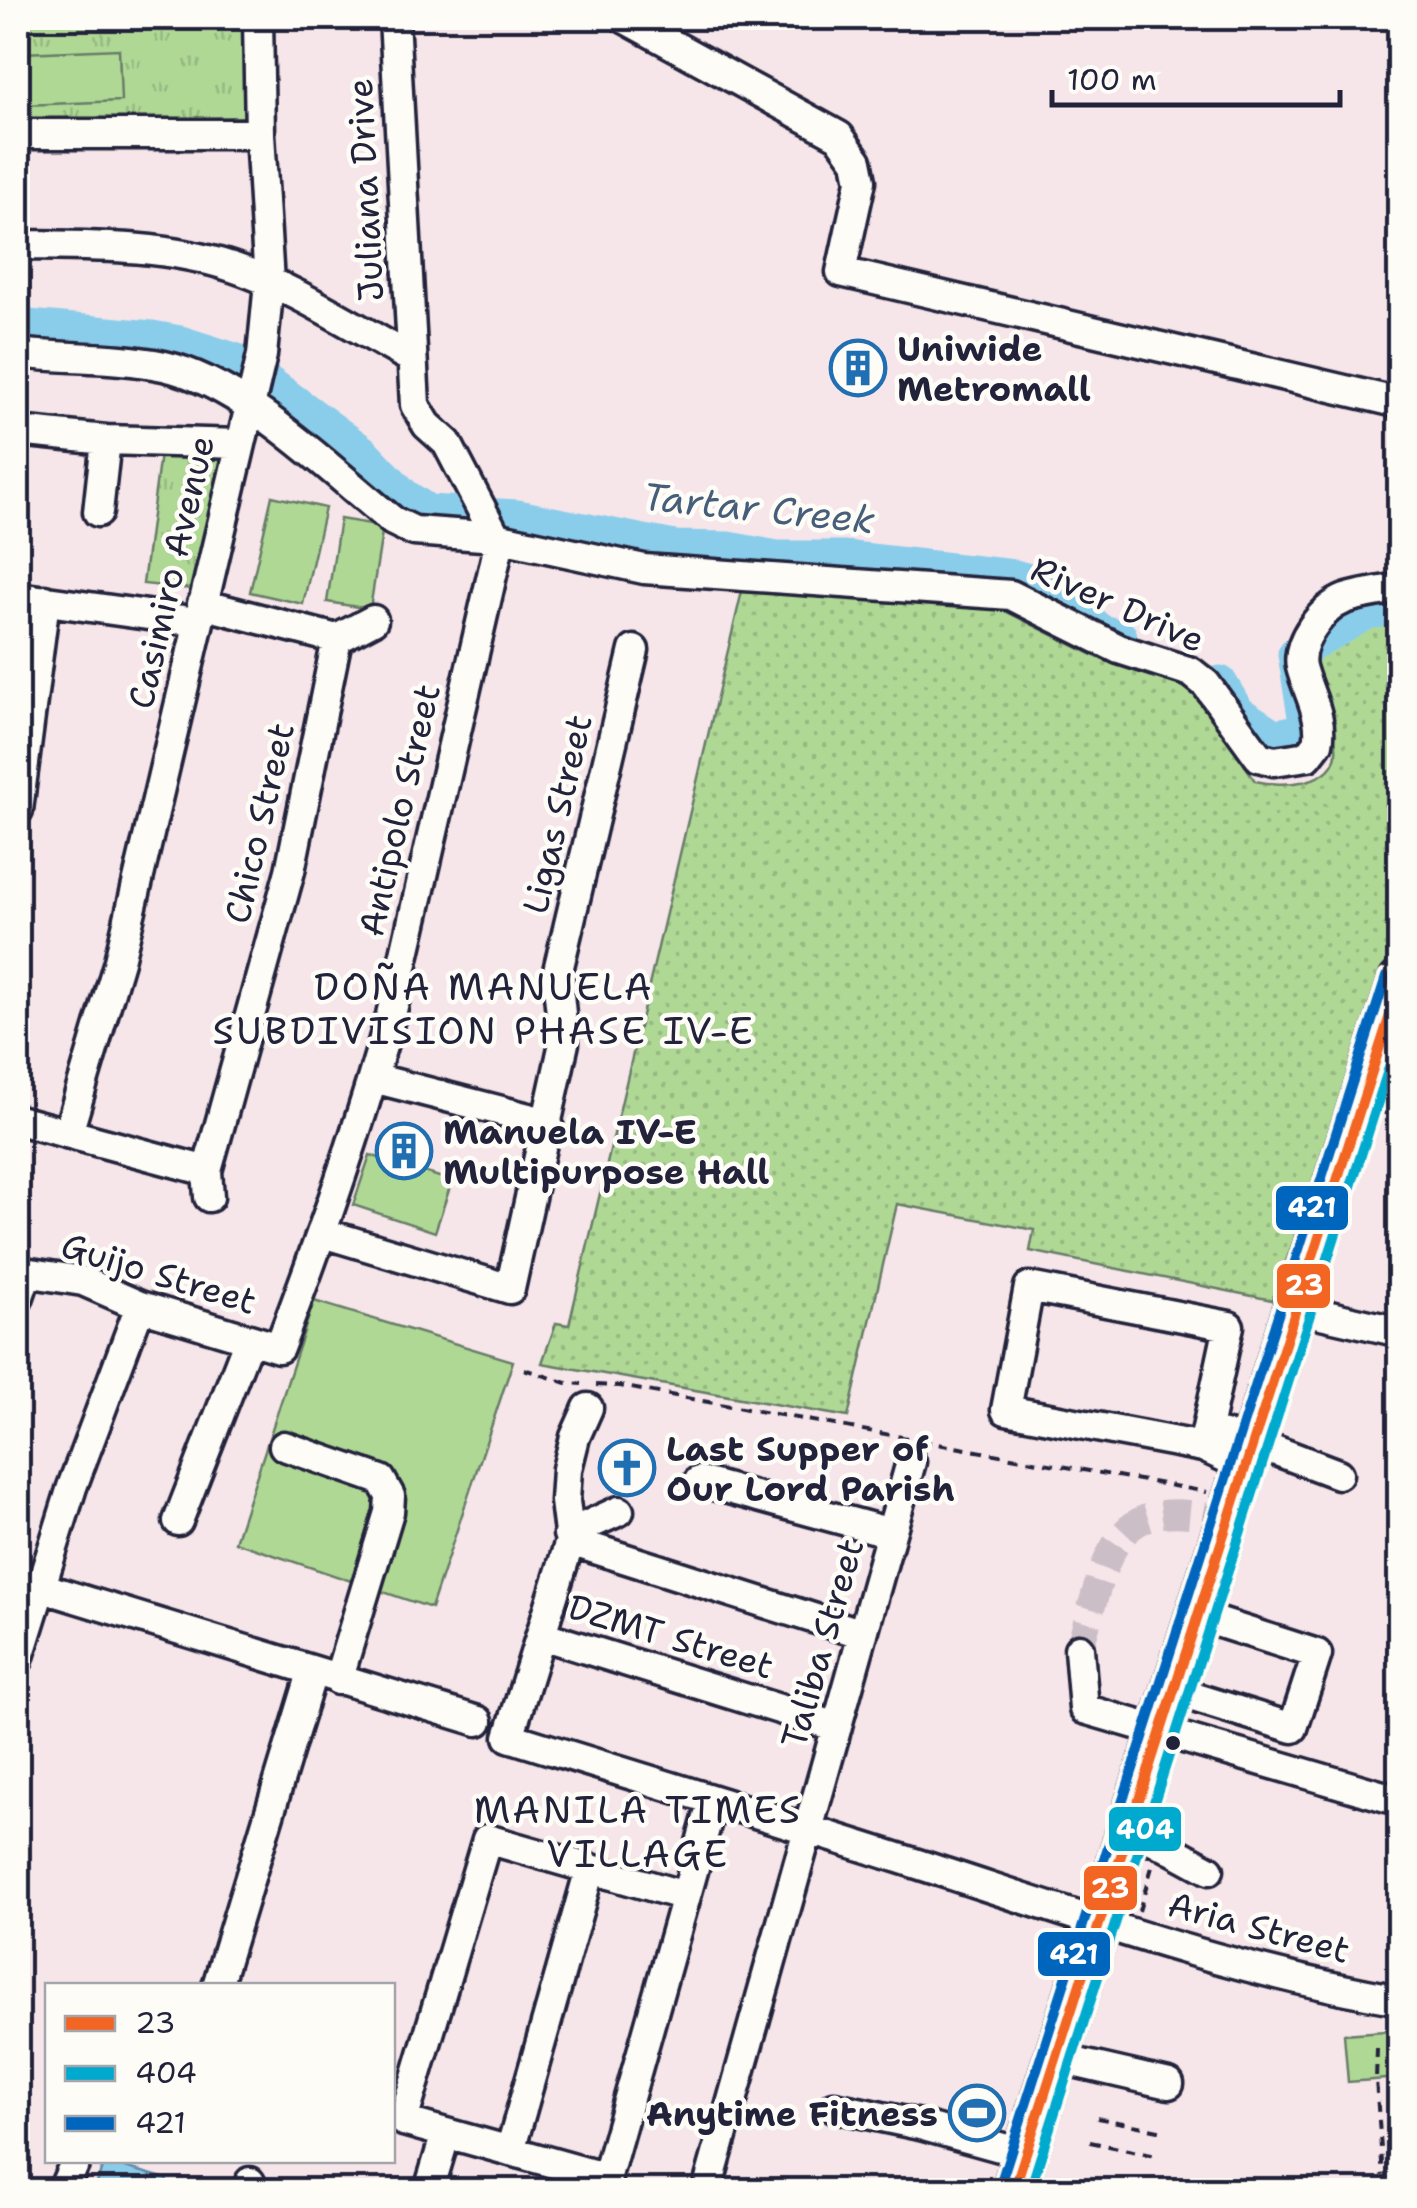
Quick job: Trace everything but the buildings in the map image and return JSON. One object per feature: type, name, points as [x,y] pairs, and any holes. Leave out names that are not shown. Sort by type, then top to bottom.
[{"type":"highway","points":[[1019,2172],[1129,1843],[1160,1732],[1294,1308],[1381,1096],[1400,982]]},
{"type":"street","name":"Casimiro Avenue","points":[[68,1133],[119,960],[262,356],[270,283],[260,134],[258,18]]},
{"type":"street","name":"Juliana Drive","points":[[394,18],[411,358]]},
{"type":"street","points":[[624,18],[838,136],[856,161],[860,181],[841,272],[1400,404]]},
{"type":"street","points":[[18,134],[260,134]]},
{"type":"street","points":[[18,244],[166,251],[232,267],[411,358],[415,405],[427,426],[447,443],[493,531]]},
{"type":"street","name":"River Drive","points":[[18,353],[126,360],[166,367],[252,397],[394,520],[414,531],[493,531],[644,569],[1011,595],[1119,649],[1191,672],[1206,684],[1259,757],[1274,761],[1308,756],[1318,744],[1315,710],[1300,649],[1315,624],[1340,600],[1400,588]]},
{"type":"street","points":[[18,430],[106,440],[240,444]]},
{"type":"street","points":[[98,512],[106,440]]},
{"type":"street","name":"Antipolo Street","points":[[279,1348],[323,1233],[373,1078],[494,568],[498,549],[493,531]]},
{"type":"street","points":[[18,810],[32,598],[200,613],[338,639],[373,620]]},
{"type":"street","name":"Chico Street","points":[[68,1133],[208,1184],[290,870],[338,639]]},
{"type":"street","name":"Ligas Street","points":[[323,1233],[510,1290],[564,1043],[557,975],[634,650]]},
{"type":"street","points":[[373,1078],[548,1123]]},
{"type":"street","points":[[18,1120],[68,1133]]},
{"type":"street","name":"Guijo Street","points":[[21,1281],[82,1281],[140,1306],[279,1348]]},
{"type":"street","points":[[1206,1439],[1229,1326],[1028,1287],[1006,1410],[1206,1439],[1245,1470],[1338,1474]]},
{"type":"street","points":[[18,1660],[72,1486],[140,1306]]},
{"type":"street","points":[[1294,1308],[1400,1332]]},
{"type":"street","points":[[178,1521],[249,1339]]},
{"type":"street","points":[[541,1634],[569,1538],[564,1501],[566,1469],[588,1408]]},
{"type":"street","points":[[218,1983],[325,1677],[389,1512],[390,1496],[380,1480],[284,1446]]},
{"type":"street","name":"Taliba Street","points":[[707,2190],[911,1462]]},
{"type":"street","points":[[699,1481],[891,1533]]},
{"type":"street","points":[[569,1538],[619,1511]]},
{"type":"street","points":[[569,1538],[863,1634]]},
{"type":"street","points":[[40,1587],[478,1721]]},
{"type":"street","points":[[1174,1691],[1292,1728],[1317,1654],[1198,1616]]},
{"type":"street","name":"DZMT Street","points":[[541,1634],[837,1728]]},
{"type":"street","name":"Aria Street","points":[[541,1634],[508,1737],[1100,1924],[1250,1966],[1400,2000]]},
{"type":"street","points":[[1080,1649],[1084,1709],[1400,1801]]},
{"type":"street","points":[[686,1896],[487,1839],[403,2121],[510,2151],[605,2184],[686,1896],[712,1800]]},
{"type":"street","points":[[1129,1843],[1209,1870]]},
{"type":"street","points":[[510,2151],[590,1869]]},
{"type":"street","points":[[1056,2058],[1170,2084]]},
{"type":"street","points":[[834,2107],[920,2125],[1019,2172]]},
{"type":"street","points":[[429,2190],[446,2133]]},
{"type":"street","points":[[63,2190],[75,2163]]},
{"type":"path","points":[[136,19],[154,18]]},
{"type":"path","points":[[524,1368],[568,1384],[620,1386],[1245,1470]]},
{"type":"path","points":[[1129,1843],[1143,1896]]},
{"type":"path","points":[[1377,2048],[1384,2176]]},
{"type":"path","points":[[1097,2118],[1164,2131]]},
{"type":"path","points":[[1090,2142],[1156,2156]]},
{"type":"green space","points":[[18,18],[248,18],[253,117],[18,123]]},
{"type":"green space","points":[[119,49],[121,101],[25,105],[23,53]]},
{"type":"green space","points":[[161,446],[224,452],[191,589],[143,584]]},
{"type":"green space","points":[[272,496],[325,508],[303,604],[250,592]]},
{"type":"green space","points":[[340,519],[383,526],[370,609],[327,602]]},
{"type":"green space","points":[[742,591],[999,608],[1101,659],[1198,691],[1255,781],[1279,784],[1319,776],[1335,759],[1333,725],[1316,661],[1346,624],[1399,614],[1399,923],[1357,1065],[1272,1300],[1030,1251],[1034,1230],[897,1204],[848,1417],[542,1363],[556,1323],[569,1325]]},
{"type":"green space","points":[[370,1155],[452,1181],[435,1232],[353,1205]]},
{"type":"green space","points":[[314,1301],[513,1361],[431,1608],[235,1542]]},
{"type":"green space","points":[[1399,2030],[1399,2078],[1348,2082],[1344,2034]]},
{"type":"water","points":[[103,2163],[167,2179],[164,2190],[95,2190]]},
{"type":"waterway","name":"Tartar Creek","points":[[18,326],[152,338],[240,362],[362,452],[404,496],[428,512],[517,517],[674,548],[728,549],[777,558],[843,558],[1014,577],[1051,587],[1099,631],[1120,637]]},
{"type":"waterway","name":"Tartar Creek","points":[[1220,683],[1237,712],[1275,737],[1296,732],[1306,722],[1295,654],[1367,612],[1400,608]]},
{"type":"tunnel","points":[[1079,1649],[1108,1560],[1120,1539],[1136,1523],[1159,1515],[1189,1514],[1228,1522]]},
{"type":"transit line","name":"421","points":[[1000,2185],[1386,977]]},
{"type":"transit line","name":"23","points":[[1014,2190],[1400,984]]},
{"type":"transit line","name":"404","points":[[1030,2190],[1400,1033]]},
{"type":"place","name":"Uniwide Metromall","points":[[858,368]]},
{"type":"place","name":"Manuela IV-E Multipurpose Hall","points":[[404,1151]]},
{"type":"place","name":"Last Supper of Our Lord Parish","points":[[627,1468]]},
{"type":"place","name":"Anytime Fitness","points":[[977,2113]]},
{"type":"district","name":"DOÑA MANUELA SUBDIVISION PHASE IV-E","points":[[484,1008]]},
{"type":"district","name":"MANILA TIMES VILLAGE","points":[[638,1831]]}]
